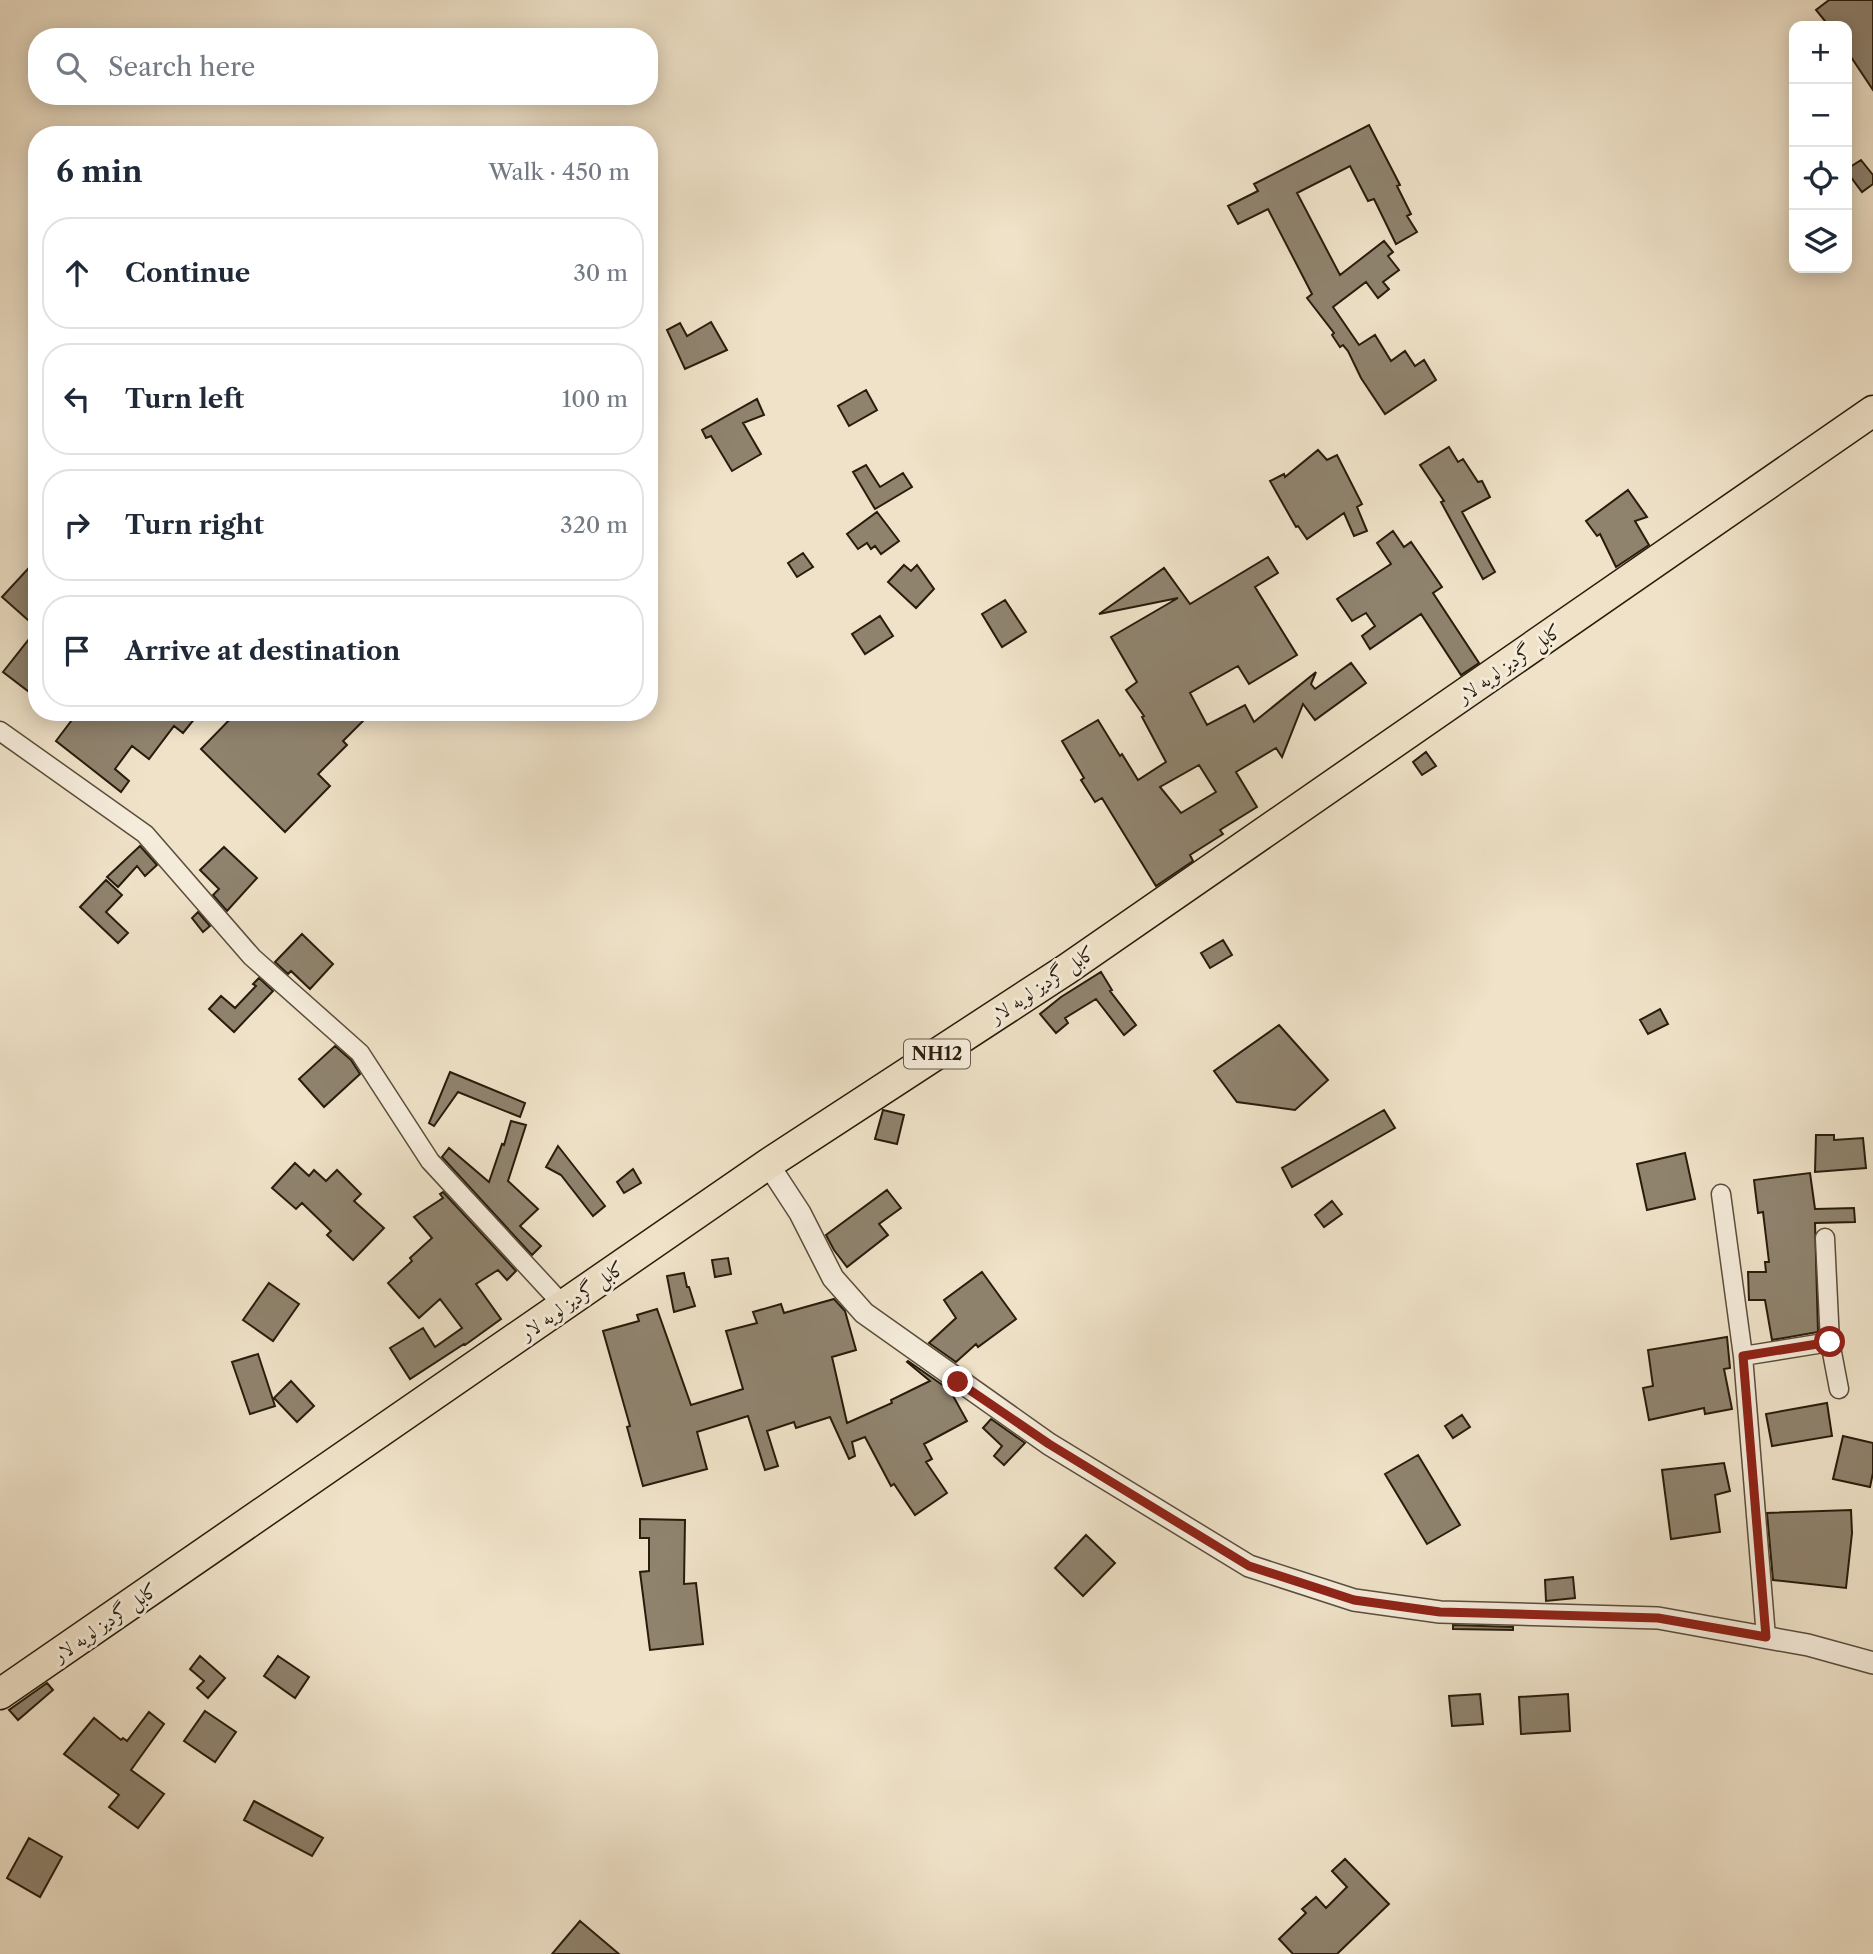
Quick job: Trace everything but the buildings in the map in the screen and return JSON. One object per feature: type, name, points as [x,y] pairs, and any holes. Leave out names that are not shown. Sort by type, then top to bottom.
[{"type":"highway","name":"کابل گردیز لویه لار","points":[[0,1694],[768,1164],[1067,969],[1873,411]]},
{"type":"street","points":[[0,731],[145,834],[252,957],[360,1053],[430,1161],[564,1306]]},
{"type":"street","points":[[768,1164],[800,1213],[833,1278],[864,1313],[1049,1444],[1249,1566],[1366,1602],[1440,1612],[1658,1618],[1808,1645],[1873,1662]]},
{"type":"street","points":[[1721,1194],[1743,1356],[1766,1637]]},
{"type":"street","points":[[1825,1238],[1830,1342],[1839,1389]]},
{"type":"street","points":[[1743,1356],[1830,1342]]},
{"type":"route","points":[[958,1382],[1049,1444],[1249,1566],[1354,1600],[1440,1612],[1658,1618],[1766,1637],[1743,1356],[1830,1342]]}]
